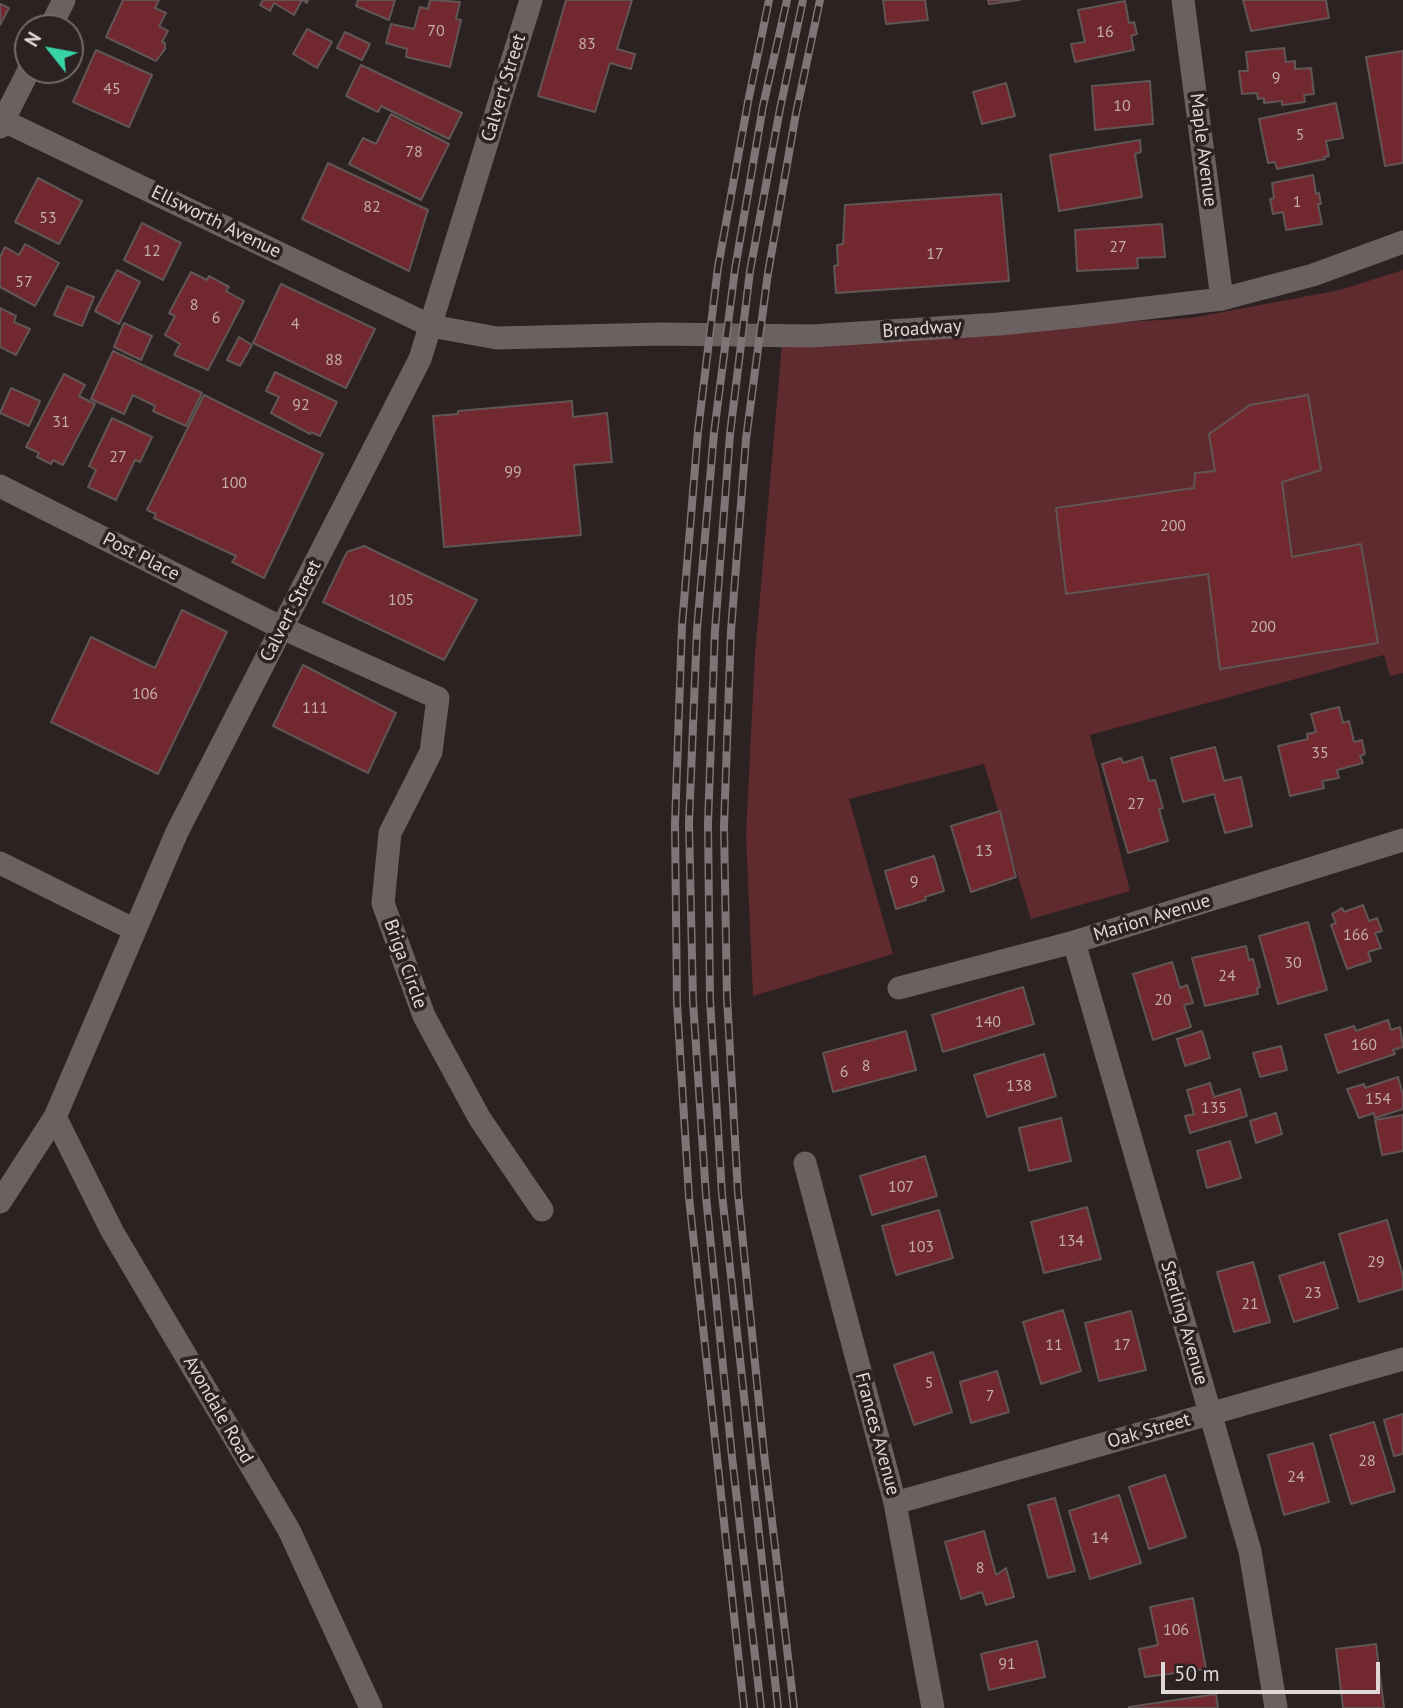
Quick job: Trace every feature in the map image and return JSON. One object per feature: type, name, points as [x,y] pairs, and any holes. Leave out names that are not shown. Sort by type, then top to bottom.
[{"type":"street","name":"Maple Avenue","points":[[1183,0],[1222,299]]},
{"type":"street","name":"Calvert Street","points":[[0,1202],[55,1117],[177,832],[420,359],[527,2]]},
{"type":"street","points":[[1,122],[21,84]]},
{"type":"street","name":"Ellsworth Avenue","points":[[1,122],[431,326]]},
{"type":"street","name":"Broadway","points":[[431,326],[497,338],[660,334],[802,336],[999,324],[1222,299],[1312,275],[1403,242]]},
{"type":"street","name":"Post Place","points":[[0,486],[282,628]]},
{"type":"street","name":"Briga Circle","points":[[282,628],[438,698],[431,752],[390,833],[383,903],[424,1016],[480,1119],[541,1210]]},
{"type":"street","name":"Marion Avenue","points":[[900,988],[1074,943],[1401,848]]},
{"type":"street","points":[[0,863],[135,930]]},
{"type":"street","name":"Sterling Avenue","points":[[1074,943],[1250,1551],[1276,1708]]},
{"type":"street","name":"Avondale Road","points":[[55,1117],[113,1231],[289,1530],[371,1708]]},
{"type":"street","name":"Frances Avenue","points":[[805,1163],[895,1503],[933,1708]]},
{"type":"street","name":"Oak Street","points":[[895,1503],[1403,1359]]},
{"type":"shaded area","points":[[1403,270],[1403,673],[1390,676],[1384,655],[1090,735],[1130,891],[1031,919],[984,764],[849,799],[893,954],[753,996],[746,835],[755,654],[782,344],[1191,318],[1340,290]]},
{"type":"building","points":[[123,0],[159,0],[155,8],[166,13],[159,26],[168,31],[162,42],[165,43],[165,49],[156,61],[106,37]]},
{"type":"building","points":[[263,0],[302,0],[294,15],[274,3],[270,11],[260,5]]},
{"type":"building","points":[[358,0],[395,0],[389,20],[356,6]]},
{"type":"building","points":[[430,0],[460,2],[456,19],[461,20],[450,67],[406,57],[407,49],[386,43],[391,24],[414,29],[420,7],[428,9]]},
{"type":"building","points":[[566,0],[632,0],[617,49],[635,54],[631,69],[610,63],[595,112],[538,96]]},
{"type":"building","points":[[883,0],[925,0],[928,20],[886,24]]},
{"type":"building","points":[[988,0],[1020,0],[989,4]]},
{"type":"building","points":[[1243,0],[1326,0],[1329,18],[1251,31]]},
{"type":"building","points":[[1125,1],[1129,23],[1134,22],[1137,34],[1131,36],[1134,50],[1075,62],[1071,44],[1085,42],[1078,10]]},
{"type":"building","points":[[0,4],[9,8],[0,25]]},
{"type":"building","points":[[307,29],[332,42],[317,68],[293,54]]},
{"type":"building","points":[[345,32],[370,44],[362,60],[337,48]]},
{"type":"building","points":[[1284,48],[1286,62],[1295,61],[1295,69],[1311,68],[1314,94],[1304,95],[1305,102],[1282,105],[1282,101],[1264,103],[1264,98],[1258,99],[1257,93],[1242,94],[1239,71],[1248,71],[1246,52]]},
{"type":"building","points":[[96,50],[152,75],[129,127],[73,102],[81,84],[84,84],[84,77]]},
{"type":"building","points":[[1403,51],[1403,163],[1385,166],[1366,57]]},
{"type":"building","points":[[361,65],[462,113],[449,139],[381,106],[378,112],[346,96]]},
{"type":"building","points":[[1150,81],[1153,124],[1095,130],[1092,86]]},
{"type":"building","points":[[1006,83],[1015,116],[982,124],[973,92]]},
{"type":"building","points":[[1336,103],[1343,138],[1326,141],[1329,156],[1277,169],[1275,162],[1268,163],[1259,119]]},
{"type":"building","points":[[391,114],[449,144],[421,200],[349,164],[363,138],[376,144]]},
{"type":"building","points":[[1140,140],[1141,152],[1135,154],[1142,197],[1059,211],[1050,155]]},
{"type":"building","points":[[328,163],[428,210],[409,271],[302,219]]},
{"type":"building","points":[[1313,175],[1316,194],[1319,193],[1322,224],[1286,230],[1283,212],[1273,214],[1270,199],[1274,198],[1272,183]]},
{"type":"building","points":[[38,178],[82,201],[59,244],[15,222]]},
{"type":"building","points":[[1001,194],[1009,281],[836,293],[834,266],[838,265],[837,245],[843,244],[845,205]]},
{"type":"building","points":[[142,223],[181,243],[163,280],[124,260]]},
{"type":"building","points":[[1162,224],[1165,257],[1137,258],[1138,268],[1077,271],[1075,230]]},
{"type":"building","points":[[25,244],[59,263],[35,306],[0,287],[0,257],[5,247],[19,255]]},
{"type":"building","points":[[117,270],[140,282],[119,324],[95,311]]},
{"type":"building","points":[[191,272],[207,280],[209,276],[229,287],[226,291],[244,301],[208,370],[174,355],[180,344],[165,335],[175,316],[169,313]]},
{"type":"building","points":[[281,284],[375,329],[346,388],[253,343]]},
{"type":"building","points":[[67,286],[94,297],[82,326],[54,315]]},
{"type":"building","points":[[0,308],[16,316],[14,322],[30,329],[16,355],[0,347]]},
{"type":"building","points":[[124,323],[152,336],[141,360],[114,347]]},
{"type":"building","points":[[239,337],[252,345],[240,366],[227,360]]},
{"type":"building","points":[[113,351],[202,393],[186,426],[153,411],[155,406],[133,395],[124,414],[91,399]]},
{"type":"building","points":[[275,372],[337,402],[320,436],[311,432],[310,434],[271,413],[279,397],[266,391]]},
{"type":"building","points":[[64,374],[85,385],[79,396],[95,404],[63,465],[53,460],[51,464],[37,457],[39,453],[26,447]]},
{"type":"building","points":[[11,388],[40,401],[29,426],[0,413]]},
{"type":"building","points":[[204,395],[323,454],[264,578],[232,562],[236,556],[154,518],[156,514],[147,510]]},
{"type":"building","points":[[1308,395],[1321,470],[1282,482],[1292,557],[1361,544],[1378,643],[1220,669],[1208,574],[1066,594],[1056,508],[1194,488],[1195,473],[1215,471],[1209,434],[1250,405]]},
{"type":"building","points":[[572,401],[573,417],[607,413],[612,462],[574,465],[581,535],[444,547],[433,416],[458,414],[458,411]]},
{"type":"building","points":[[112,418],[152,437],[140,462],[135,460],[116,500],[88,487],[96,470],[89,466]]},
{"type":"building","points":[[364,546],[477,600],[444,660],[323,602],[347,552]]},
{"type":"building","points":[[182,610],[227,632],[158,774],[51,722],[91,637],[155,668]]},
{"type":"building","points":[[303,665],[396,713],[368,773],[273,726]]},
{"type":"building","points":[[1339,707],[1343,723],[1349,721],[1354,742],[1362,740],[1365,754],[1360,756],[1363,763],[1337,770],[1339,778],[1322,781],[1324,788],[1290,796],[1278,746],[1308,739],[1307,734],[1316,732],[1311,714]]},
{"type":"building","points":[[1215,747],[1224,781],[1241,777],[1252,826],[1225,833],[1214,794],[1183,802],[1171,758]]},
{"type":"building","points":[[1142,757],[1149,781],[1155,780],[1163,808],[1159,809],[1168,841],[1128,853],[1102,764],[1121,758],[1123,763]]},
{"type":"building","points":[[1000,811],[1016,877],[971,892],[951,826]]},
{"type":"building","points":[[934,856],[944,891],[925,897],[926,900],[896,909],[885,871]]},
{"type":"building","points":[[1363,905],[1369,921],[1377,918],[1382,931],[1375,933],[1381,948],[1368,952],[1371,961],[1347,969],[1331,925],[1336,923],[1332,914],[1342,908],[1344,912]]},
{"type":"building","points":[[1308,922],[1327,990],[1278,1004],[1259,936]]},
{"type":"building","points":[[1246,946],[1249,960],[1253,959],[1260,987],[1257,988],[1258,994],[1205,1006],[1192,958]]},
{"type":"building","points":[[1172,962],[1180,988],[1187,985],[1193,1003],[1184,1005],[1191,1027],[1153,1040],[1133,974]]},
{"type":"building","points":[[1023,987],[1034,1024],[943,1052],[932,1015]]},
{"type":"building","points":[[1388,1020],[1391,1030],[1400,1027],[1403,1047],[1393,1050],[1395,1054],[1338,1073],[1325,1035],[1354,1026],[1356,1031]]},
{"type":"building","points":[[906,1031],[916,1070],[833,1092],[823,1053]]},
{"type":"building","points":[[1202,1031],[1210,1058],[1185,1066],[1177,1039]]},
{"type":"building","points":[[1281,1046],[1287,1070],[1260,1077],[1253,1053]]},
{"type":"building","points":[[1044,1054],[1056,1096],[987,1117],[974,1075]]},
{"type":"building","points":[[1398,1077],[1403,1095],[1403,1109],[1375,1118],[1374,1113],[1359,1118],[1347,1089],[1364,1084],[1365,1088]]},
{"type":"building","points":[[1210,1083],[1214,1097],[1240,1089],[1247,1116],[1190,1133],[1185,1116],[1194,1114],[1187,1090]]},
{"type":"building","points":[[1276,1113],[1282,1134],[1256,1143],[1250,1121]]},
{"type":"building","points":[[1403,1115],[1403,1151],[1382,1155],[1375,1120]]},
{"type":"building","points":[[1061,1118],[1071,1161],[1029,1171],[1019,1128]]},
{"type":"building","points":[[1230,1141],[1241,1178],[1207,1188],[1197,1151]]},
{"type":"building","points":[[925,1156],[937,1196],[872,1215],[860,1176]]},
{"type":"building","points":[[1087,1207],[1101,1259],[1044,1273],[1031,1222]]},
{"type":"building","points":[[939,1210],[953,1258],[896,1275],[882,1226]]},
{"type":"building","points":[[1387,1220],[1403,1276],[1403,1289],[1359,1302],[1339,1234]]},
{"type":"building","points":[[1253,1262],[1270,1322],[1234,1332],[1217,1272]]},
{"type":"building","points":[[1324,1262],[1338,1308],[1294,1322],[1279,1276]]},
{"type":"building","points":[[1063,1310],[1081,1371],[1041,1384],[1023,1322]]},
{"type":"building","points":[[1131,1311],[1146,1370],[1099,1381],[1085,1323]]},
{"type":"building","points":[[933,1352],[952,1412],[914,1425],[894,1365]]},
{"type":"building","points":[[997,1371],[1009,1412],[971,1423],[960,1382]]},
{"type":"building","points":[[1403,1414],[1403,1454],[1394,1456],[1384,1420]]},
{"type":"building","points":[[1374,1422],[1395,1491],[1351,1504],[1330,1435]]},
{"type":"building","points":[[1313,1443],[1329,1502],[1284,1515],[1268,1455]]},
{"type":"building","points":[[1165,1475],[1186,1537],[1149,1549],[1129,1487]]},
{"type":"building","points":[[1119,1495],[1141,1563],[1090,1579],[1069,1511]]},
{"type":"building","points":[[1055,1498],[1075,1571],[1048,1578],[1028,1505]]},
{"type":"building","points":[[984,1531],[996,1575],[1006,1568],[1014,1597],[986,1605],[982,1592],[961,1599],[945,1542]]},
{"type":"building","points":[[1193,1598],[1206,1669],[1145,1677],[1139,1649],[1158,1645],[1150,1607]]},
{"type":"building","points":[[1037,1641],[1045,1677],[989,1690],[981,1654]]},
{"type":"building","points":[[1376,1644],[1384,1708],[1343,1708],[1336,1649]]},
{"type":"building","points":[[1216,1694],[1218,1708],[1129,1708],[1129,1707]]},
{"type":"railway","points":[[744,1708],[689,1197],[677,1003],[675,824],[682,626],[698,431],[718,267],[769,0]]},
{"type":"railway","points":[[761,1708],[706,1196],[693,1001],[689,823],[697,629],[714,433],[735,269],[763,106],[787,0]]},
{"type":"railway","points":[[778,1708],[722,1194],[710,1000],[708,823],[715,630],[730,434],[750,271],[803,0]]},
{"type":"railway","points":[[794,1708],[764,1453],[738,1193],[727,997],[724,826],[731,631],[746,439],[768,273],[796,113],[820,0]]}]
